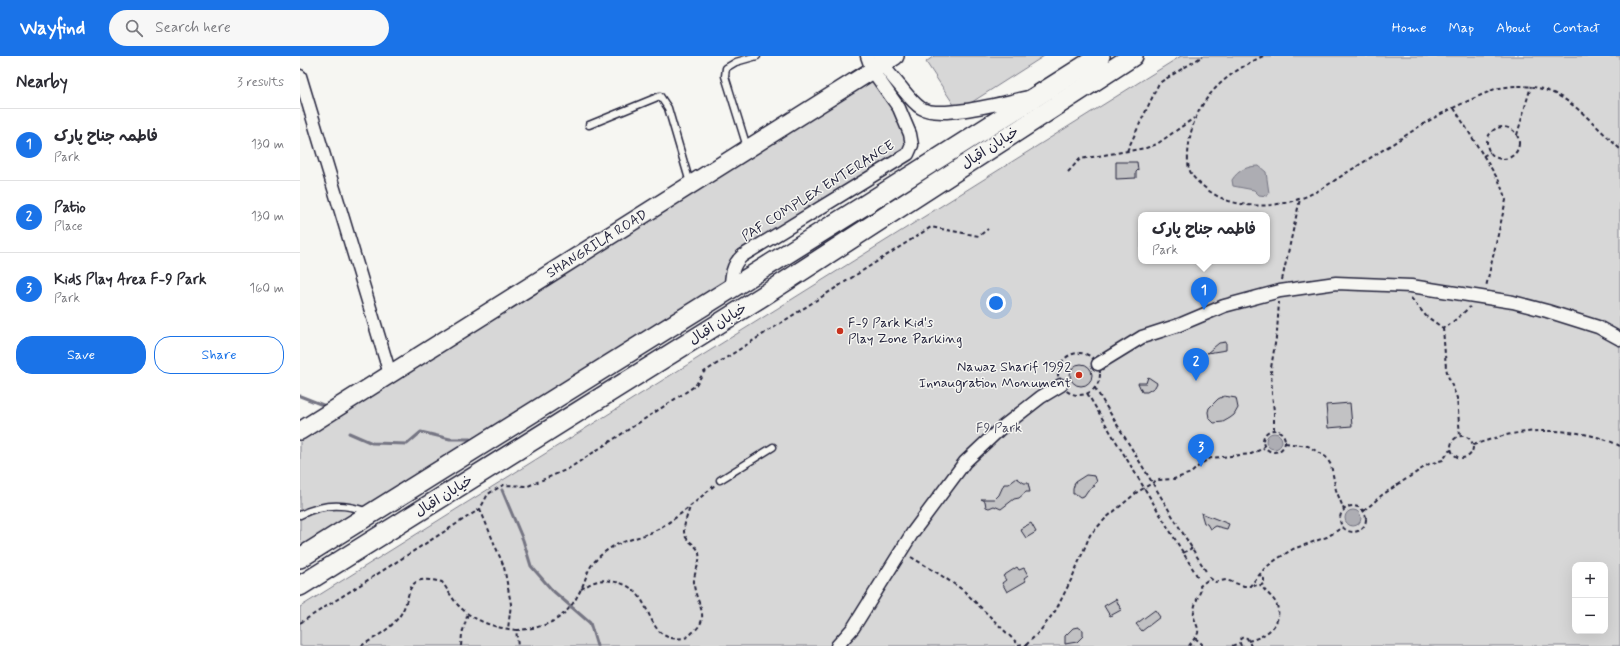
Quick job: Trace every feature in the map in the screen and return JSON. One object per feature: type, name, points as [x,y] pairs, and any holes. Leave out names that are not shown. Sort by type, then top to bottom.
[{"type":"main road","name":"خیابان اقبال","points":[[300,558],[731,289],[1100,56]]},
{"type":"main road","name":"خیابان اقبال","points":[[300,586],[763,296],[1133,56]]},
{"type":"street","name":"SHANGRILA ROAD","points":[[300,431],[747,149],[879,60]]},
{"type":"street","points":[[879,60],[922,109],[933,112],[979,108],[1040,94]]},
{"type":"street","name":"PAF COMPLEX ENTERANCE","points":[[731,289],[731,275],[736,262],[742,256],[908,154],[912,145],[910,134],[879,60]]},
{"type":"street","points":[[300,76],[390,374]]},
{"type":"street","points":[[1098,364],[1142,337],[1179,325],[1224,306],[1280,291],[1336,283],[1402,286],[1513,302],[1598,327],[1620,339]]},
{"type":"street","points":[[837,646],[853,628],[913,532],[965,462],[1000,429],[1041,397],[1061,385]]},
{"type":"lane","points":[[747,149],[725,76],[726,68],[736,62],[757,56]]},
{"type":"lane","points":[[589,125],[660,96],[668,108],[691,184]]},
{"type":"lane","points":[[720,480],[773,447]]},
{"type":"lane","points":[[300,515],[309,510],[324,506],[354,507],[372,514]]},
{"type":"path","points":[[1127,151],[1159,83],[1202,56]]},
{"type":"path","points":[[1263,56],[1230,75],[1218,84],[1195,117],[1190,137],[1188,168],[1192,174],[1204,187],[1218,197],[1240,204],[1250,206],[1272,205],[1300,199],[1319,191],[1414,130],[1454,108],[1495,89],[1515,85],[1531,86],[1549,90],[1566,100],[1620,149]]},
{"type":"path","points":[[1517,135],[1531,86]]},
{"type":"path","points":[[1443,328],[1454,321],[1482,297],[1506,200],[1499,182],[1454,108]]},
{"type":"path","points":[[1068,172],[1080,159],[1158,144],[1195,117]]},
{"type":"path","points":[[1499,128],[1509,128],[1517,135],[1519,140],[1517,150],[1509,158],[1499,158],[1490,152],[1487,142],[1488,137],[1495,130],[1499,128]]},
{"type":"path","points":[[1483,156],[1490,152]]},
{"type":"path","points":[[1274,430],[1271,368],[1277,332],[1280,291],[1300,199]]},
{"type":"path","points":[[300,623],[480,509],[488,494],[503,485],[528,486],[568,470],[695,386],[704,372],[931,227],[978,236],[988,230]]},
{"type":"path","points":[[1402,286],[1426,316],[1443,328]]},
{"type":"path","points":[[1443,328],[1446,368],[1457,398],[1460,436]]},
{"type":"path","points":[[1084,353],[1095,359],[1098,364],[1100,377],[1095,388],[1080,395],[1072,394],[1061,385],[1058,373],[1062,361],[1067,357],[1072,354],[1084,353]]},
{"type":"path","points":[[1095,388],[1207,573]]},
{"type":"path","points":[[1087,393],[1199,579]]},
{"type":"path","points":[[1274,430],[1283,436],[1285,443],[1278,452],[1271,452],[1264,448],[1262,441],[1267,432],[1274,430]]},
{"type":"path","points":[[1473,445],[1511,434],[1555,431],[1586,435],[1620,446]]},
{"type":"path","points":[[1460,436],[1467,437],[1473,445],[1472,452],[1463,458],[1456,456],[1452,450],[1454,440],[1460,436]]},
{"type":"path","points":[[1285,443],[1308,446],[1326,457],[1331,465],[1336,490],[1344,510]]},
{"type":"path","points":[[902,551],[949,580],[962,590],[1018,646],[1022,644],[1027,645],[1056,610],[1072,578],[1090,535],[1106,518],[1152,482],[1185,476],[1191,473],[1202,463],[1212,458],[1251,454],[1264,448]]},
{"type":"path","points":[[1364,512],[1382,495],[1429,464],[1443,460],[1452,450]]},
{"type":"path","points":[[360,646],[388,628],[399,617],[409,590],[418,581],[430,579],[442,582],[460,608],[487,624],[500,629],[516,630],[543,626],[552,623],[564,614],[572,604],[581,589],[586,573],[595,560],[616,544],[651,532],[690,507],[720,480]]},
{"type":"path","points":[[1350,506],[1354,506],[1358,507],[1364,512],[1366,521],[1362,528],[1358,531],[1350,532],[1343,527],[1340,519],[1344,510],[1350,506]]},
{"type":"path","points":[[581,589],[597,581],[608,580],[620,582],[632,589],[639,596],[655,627],[661,633],[668,638],[675,640],[685,638],[691,634],[701,624],[703,613],[695,592],[694,582],[694,575],[700,562],[698,550],[688,539],[684,531],[690,507]]},
{"type":"path","points":[[480,509],[504,567],[511,604],[508,629]]},
{"type":"path","points":[[1189,646],[1198,634],[1198,629],[1194,618],[1195,602],[1201,590],[1200,586],[1210,578],[1215,582],[1226,580],[1248,587],[1253,584],[1272,562],[1284,554],[1327,537],[1343,527]]},
{"type":"path","points":[[1183,553],[1192,548]]},
{"type":"path","points":[[1260,575],[1264,582],[1261,585]]},
{"type":"path","points":[[1253,584],[1257,586],[1261,585]]},
{"type":"path","points":[[1248,641],[1256,639],[1273,629],[1278,618],[1276,604],[1261,585]]},
{"type":"path","points":[[461,646],[462,634],[468,613]]},
{"type":"path","points":[[516,630],[518,646]]},
{"type":"path","points":[[1232,646],[1240,645],[1239,640],[1242,637],[1246,638],[1250,646]]},
{"type":"path","points":[[1195,638],[1202,644],[1201,646]]},
{"type":"green space","points":[[934,56],[1044,56],[958,111],[926,62]]},
{"type":"green space","name":"F9 Park","points":[[1181,56],[1620,56],[1620,646],[300,646],[300,607]]},
{"type":"green space","points":[[872,70],[912,145],[742,256],[731,289],[300,558],[300,431]]},
{"type":"shaded area","points":[[1259,166],[1266,172],[1269,193],[1267,196],[1259,195],[1254,190],[1233,186],[1232,180],[1240,171]]},
{"type":"shaded area","points":[[1274,433],[1280,435],[1282,441],[1280,447],[1274,449],[1268,447],[1266,441],[1268,435]]},
{"type":"shaded area","points":[[1350,510],[1356,510],[1361,515],[1359,524],[1356,526],[1350,526],[1345,521],[1345,515]]},
{"type":"building","points":[[1116,162],[1137,162],[1138,170],[1136,172],[1136,178],[1116,179]]},
{"type":"building","points":[[1226,342],[1226,350],[1207,353],[1219,343]]},
{"type":"building","points":[[1081,364],[1089,367],[1092,375],[1089,383],[1081,386],[1073,383],[1070,375],[1073,367]]},
{"type":"building","points":[[1148,377],[1157,383],[1155,387],[1147,392],[1142,392],[1138,383],[1146,383]]},
{"type":"building","points":[[1224,396],[1236,398],[1238,408],[1234,415],[1230,418],[1223,422],[1214,423],[1209,418],[1209,408],[1218,399]]},
{"type":"building","points":[[1350,403],[1352,426],[1328,428],[1326,405]]},
{"type":"building","points":[[1086,475],[1095,476],[1097,482],[1093,485],[1095,486],[1088,490],[1084,496],[1080,497],[1073,494],[1075,482]]},
{"type":"building","points":[[1017,478],[1024,483],[1028,483],[1030,492],[1026,492],[1019,498],[1014,499],[1001,509],[994,506],[989,508],[986,507],[985,501],[981,499],[995,499],[999,495],[1004,484],[1009,484]]},
{"type":"building","points":[[1201,513],[1229,524],[1227,529],[1215,526],[1210,529],[1207,524],[1204,523]]},
{"type":"building","points":[[1031,523],[1036,532],[1026,538],[1020,529]]},
{"type":"building","points":[[1017,567],[1019,570],[1024,568],[1028,575],[1024,578],[1026,581],[1007,592],[1002,583],[1006,580],[1003,576]]},
{"type":"building","points":[[1116,599],[1121,610],[1110,616],[1104,606]]},
{"type":"building","points":[[1155,610],[1160,617],[1142,631],[1136,624]]},
{"type":"building","points":[[1078,627],[1083,630],[1083,636],[1077,642],[1065,644],[1065,636],[1073,628]]},
{"type":"waterway","points":[[300,396],[328,407]]},
{"type":"waterway","points":[[349,433],[372,443],[407,444],[421,432],[450,439],[470,439]]},
{"type":"waterway","points":[[502,490],[523,540],[531,566],[552,590],[590,623],[597,646]]},
{"type":"place","name":"فاطمہ جناح پارک","points":[[1204,310]]},
{"type":"place","name":"F-9 Park Kid's Play Zone Parking","points":[[840,331]]},
{"type":"place","name":"Nawaz Sharif 1992 Innaugration Monument","points":[[1079,375]]},
{"type":"place","name":"Patio","points":[[1196,381]]},
{"type":"place","name":"Kids Play Area F-9 Park","points":[[1201,467]]}]
